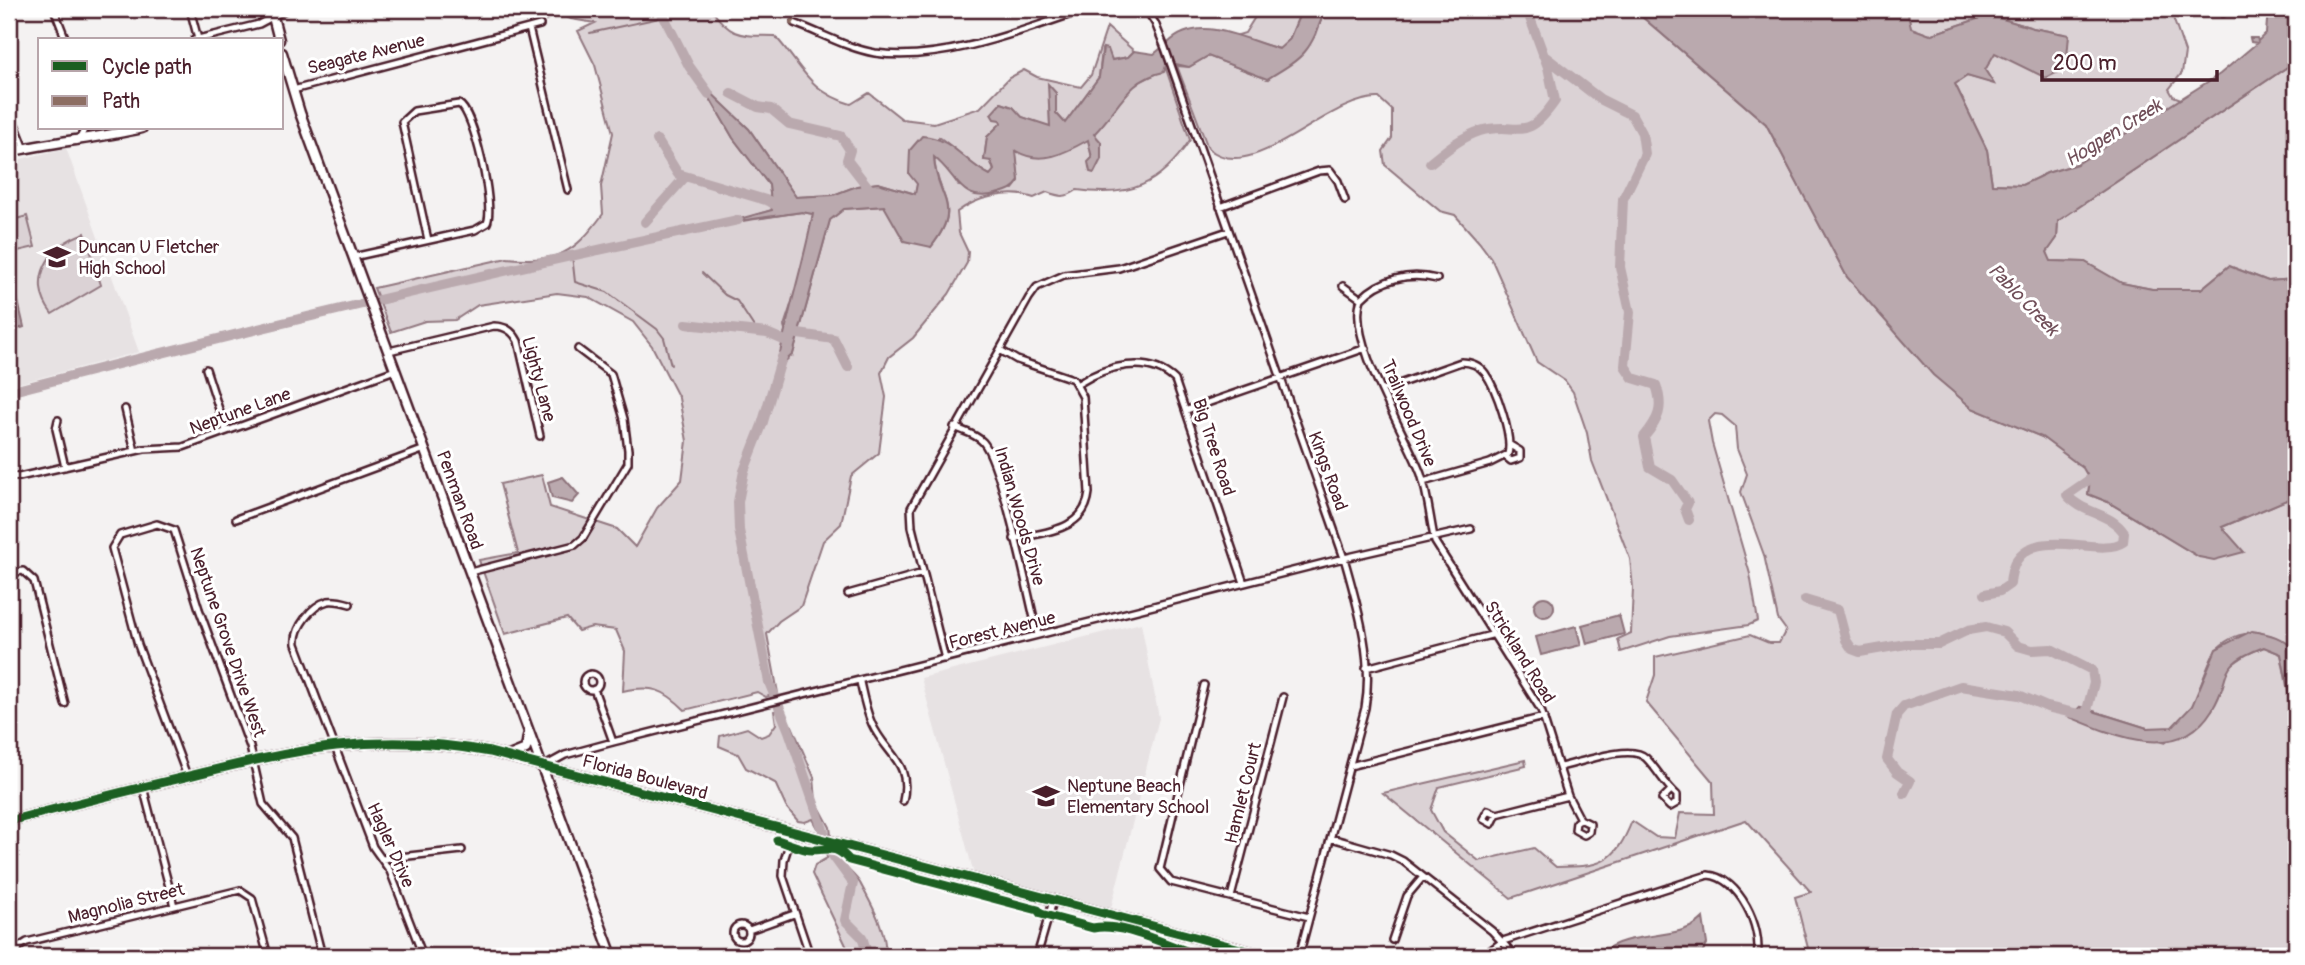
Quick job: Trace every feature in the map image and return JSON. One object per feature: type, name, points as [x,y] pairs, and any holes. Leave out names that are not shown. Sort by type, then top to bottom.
[{"type":"street","points":[[63,9],[54,10],[65,38]]},
{"type":"street","points":[[190,9],[196,38]]},
{"type":"street","points":[[204,38],[259,24],[272,12],[287,9]]},
{"type":"street","points":[[794,23],[847,46],[873,52],[918,55],[959,47],[1086,9]]},
{"type":"street","name":"Kings Road","points":[[1146,9],[1156,23],[1344,558],[1362,631],[1368,695],[1299,956]]},
{"type":"street","points":[[272,12],[278,38]]},
{"type":"street","name":"Seagate Avenue","points":[[284,94],[540,25]]},
{"type":"street","points":[[529,28],[568,190]]},
{"type":"street","name":"Penman Road","points":[[284,60],[363,284],[612,956]]},
{"type":"street","points":[[354,257],[475,230],[487,223],[491,205],[469,116],[463,105],[454,103],[414,111],[404,118],[402,132],[429,240]]},
{"type":"street","points":[[9,109],[25,149]]},
{"type":"street","points":[[80,138],[84,130]]},
{"type":"street","points":[[9,152],[130,130]]},
{"type":"street","points":[[1220,207],[1319,171],[1330,170],[1338,181],[1345,200]]},
{"type":"street","points":[[945,659],[912,527],[911,508],[954,427],[1037,287],[1051,280],[1119,268],[1228,232]]},
{"type":"street","points":[[1343,286],[1360,299],[1391,280],[1424,276],[1437,279]]},
{"type":"street","name":"Trailwood Drive","points":[[1360,299],[1358,320],[1366,348],[1423,482],[1434,524],[1434,538]]},
{"type":"street","name":"Lighty Lane","points":[[389,351],[494,326],[512,332],[518,341],[540,436]]},
{"type":"street","points":[[1187,410],[1366,348]]},
{"type":"street","points":[[470,572],[575,545],[583,538],[628,463],[624,419],[611,374],[578,349]]},
{"type":"street","points":[[1000,350],[1017,360],[1063,374],[1077,384],[1083,397],[1089,493],[1087,506],[1070,524],[1014,539]]},
{"type":"street","points":[[1382,390],[1455,363],[1474,364],[1489,379],[1505,422],[1510,445],[1506,457]]},
{"type":"street","name":"Big Tree Road","points":[[1077,384],[1111,369],[1151,366],[1175,380],[1244,583]]},
{"type":"street","points":[[206,369],[226,431]]},
{"type":"street","name":"Neptune Lane","points":[[9,476],[19,477],[135,451],[183,447],[396,370]]},
{"type":"street","points":[[125,410],[135,451]]},
{"type":"street","points":[[58,421],[56,429],[65,467]]},
{"type":"street","name":"Indian Woods Drive","points":[[954,427],[981,439],[986,445],[1014,539],[1038,635]]},
{"type":"street","points":[[1423,482],[1506,457],[1516,462],[1520,458],[1520,451],[1510,445]]},
{"type":"street","points":[[236,519],[425,449]]},
{"type":"street","name":"Neptune Grove Drive West","points":[[187,776],[138,645],[113,556],[116,538],[157,524],[174,530],[253,760]]},
{"type":"street","name":"Forest Avenue","points":[[543,767],[565,755],[614,742],[782,702],[1344,558],[1471,529]]},
{"type":"street","name":"Strickland Road","points":[[1350,766],[1544,717],[1491,635],[1434,538]]},
{"type":"street","points":[[9,573],[23,571],[34,581],[65,704]]},
{"type":"street","points":[[848,594],[923,573]]},
{"type":"street","name":"Hagler Drive","points":[[350,604],[335,601],[322,603],[300,625],[295,638],[373,847],[390,871],[423,956]]},
{"type":"street","points":[[1366,668],[1491,635]]},
{"type":"street","points":[[860,682],[872,724],[902,768],[906,788],[903,801]]},
{"type":"street","points":[[1204,685],[1160,862],[1163,876],[1171,882],[1309,917]]},
{"type":"street","points":[[594,689],[614,742]]},
{"type":"street","name":"Hamlet Court","points":[[1231,897],[1283,697]]},
{"type":"street","points":[[1544,717],[1568,796],[1580,819]]},
{"type":"street","points":[[506,756],[526,749],[529,742],[527,726]]},
{"type":"street","name":"Florida Boulevard","points":[[9,821],[253,760],[336,744],[412,741],[465,747],[506,756],[1267,956]]},
{"type":"street","points":[[1560,767],[1623,752],[1636,753],[1657,770],[1670,791]]},
{"type":"street","points":[[253,760],[263,804],[292,838],[322,956]]},
{"type":"street","points":[[143,787],[174,906]]},
{"type":"street","points":[[1497,814],[1568,796]]},
{"type":"street","points":[[793,832],[784,860],[783,876],[810,956]]},
{"type":"street","points":[[1331,838],[1391,855],[1503,941],[1515,956]]},
{"type":"street","points":[[382,859],[462,850]]},
{"type":"street","points":[[1483,956],[1503,941],[1543,931],[1580,914],[1612,908],[1701,876],[1720,877],[1740,893],[1758,944],[1757,956]]},
{"type":"street","points":[[1392,940],[1407,897],[1423,877]]},
{"type":"street","name":"Magnolia Street","points":[[17,953],[27,942],[235,890],[245,891],[252,898],[268,956]]},
{"type":"street","points":[[1037,956],[1053,901]]},
{"type":"street","points":[[749,930],[794,914]]},
{"type":"shaded area","points":[[544,9],[711,9],[725,26],[738,33],[775,36],[807,77],[825,93],[851,104],[869,93],[902,119],[934,123],[980,108],[1009,78],[1024,70],[1037,77],[1081,87],[1091,75],[1107,27],[1134,51],[1128,57],[1112,60],[1102,50],[1099,77],[1065,123],[1056,113],[1056,93],[1049,92],[1050,127],[1022,117],[1013,107],[1001,103],[1001,124],[987,137],[984,160],[990,160],[994,171],[990,175],[939,137],[917,184],[916,194],[878,183],[857,186],[834,195],[796,197],[749,129],[703,86],[733,138],[769,185],[772,210],[729,223],[802,212],[813,214],[802,272],[784,326],[793,354],[830,220],[844,209],[884,206],[931,247],[941,233],[947,211],[934,157],[948,169],[959,186],[1013,189],[1019,181],[1015,150],[1061,150],[1088,139],[1092,158],[1089,162],[1094,168],[1101,159],[1094,134],[1131,86],[1166,69],[1190,140],[1155,178],[1128,190],[1077,190],[1063,196],[1047,192],[1034,198],[1015,194],[994,196],[974,202],[957,212],[959,233],[968,252],[967,263],[949,294],[913,338],[889,357],[881,373],[886,397],[879,453],[851,476],[841,524],[823,541],[801,606],[779,621],[767,634],[778,693],[766,697],[757,692],[685,710],[671,697],[657,690],[642,688],[623,691],[625,651],[616,630],[592,627],[578,631],[567,618],[505,634],[479,560],[518,553],[500,484],[542,475],[550,507],[617,529],[635,547],[657,508],[682,480],[687,441],[679,398],[652,346],[633,322],[588,297],[557,293],[478,305],[455,320],[425,321],[391,332],[374,288],[507,258],[552,257],[573,247],[603,214],[601,186],[613,133],[595,65],[578,31],[595,23],[571,19],[557,13],[546,20]]},
{"type":"shaded area","points":[[1260,9],[1302,9],[1289,40],[1280,49],[1235,36],[1245,33]]},
{"type":"shaded area","points":[[1325,9],[1633,9],[1766,124],[1847,277],[1933,374],[1972,408],[2042,437],[2084,468],[2090,479],[2088,494],[2108,502],[2199,557],[2222,527],[2296,496],[2296,651],[2278,639],[2258,633],[2237,636],[2227,641],[2215,652],[2192,706],[2172,728],[2147,728],[2080,707],[2070,717],[2165,743],[2212,710],[2227,668],[2247,654],[2264,647],[2281,654],[2296,748],[2297,795],[2291,842],[2296,843],[2296,956],[1810,956],[1795,897],[1811,892],[1746,820],[1511,898],[1383,793],[1525,760],[1526,766],[1439,787],[1431,810],[1443,832],[1479,861],[1534,848],[1556,867],[1595,864],[1612,854],[1619,846],[1632,821],[1656,837],[1675,838],[1680,813],[1714,814],[1713,782],[1646,702],[1655,675],[1655,657],[1750,635],[1769,643],[1779,643],[1786,630],[1778,619],[1764,555],[1741,492],[1747,474],[1737,449],[1735,426],[1722,415],[1715,414],[1708,421],[1712,443],[1750,574],[1758,621],[1749,625],[1670,636],[1621,652],[1618,639],[1631,633],[1633,588],[1630,559],[1592,461],[1587,433],[1573,392],[1565,381],[1537,362],[1491,258],[1479,242],[1455,215],[1440,211],[1385,165],[1383,151],[1392,138],[1392,110],[1379,98],[1359,101],[1268,149],[1246,157],[1226,157],[1208,148],[1177,66],[1189,67],[1208,56],[1268,79],[1316,35]]},
{"type":"shaded area","points":[[1907,9],[2170,9],[2185,52],[2182,73],[2169,89],[2173,96],[2181,99],[2077,164],[2047,173],[2022,185],[1992,184],[1987,150],[1955,84],[1967,76],[1993,83],[1985,70],[1994,52],[2069,35],[1989,15],[1930,35],[1911,28]]},
{"type":"shaded area","points":[[2296,61],[2296,279],[2268,281],[2229,266],[2201,289],[2152,289],[2121,283],[2085,262],[2050,261],[2047,252],[2057,238],[2058,221]]},
{"type":"shaded area","name":"Duncan U Fletcher High School","points":[[66,148],[139,352],[9,386],[9,162]]},
{"type":"shaded area","points":[[27,216],[35,247],[9,253],[9,221]]},
{"type":"shaded area","points":[[85,233],[101,285],[52,314],[41,289],[45,265],[61,246]]},
{"type":"shaded area","name":"Neptune Beach Elementary School","points":[[1141,623],[1159,718],[1111,908],[974,874],[921,678]]},
{"type":"shaded area","points":[[784,709],[787,722],[792,726],[814,777],[816,801],[830,827],[831,835],[820,832],[813,819],[798,821],[786,807],[775,783],[746,768],[738,754],[719,746],[720,736],[747,728],[761,737],[769,734],[776,724],[774,711]]},
{"type":"shaded area","points":[[825,848],[837,852],[841,862],[860,883],[881,927],[886,956],[851,956],[812,874],[815,865],[827,858]]},
{"type":"water","points":[[1302,9],[1325,9],[1315,35],[1299,58],[1267,79],[1208,56],[1189,67],[1167,62],[1164,72],[1141,81],[1124,97],[1094,134],[1101,142],[1101,159],[1094,173],[1090,172],[1088,162],[1092,158],[1088,140],[1062,153],[1044,158],[1016,151],[1019,181],[1009,190],[984,196],[974,195],[960,186],[934,157],[947,210],[946,221],[931,247],[904,241],[884,206],[844,209],[830,220],[793,354],[777,369],[813,214],[802,212],[725,223],[772,210],[769,185],[733,138],[701,83],[749,129],[796,197],[833,195],[857,186],[878,183],[915,194],[917,184],[909,174],[910,150],[922,136],[942,141],[990,175],[994,170],[991,161],[984,160],[987,137],[1001,123],[991,114],[1001,103],[1013,107],[1022,117],[1050,126],[1048,84],[1056,93],[1056,113],[1065,123],[1099,77],[1103,48],[1108,49],[1112,60],[1128,57],[1134,51],[1154,54],[1160,49],[1168,49],[1168,43],[1180,34],[1207,29],[1279,49],[1289,40]]},
{"type":"water","name":"Pablo Creek","points":[[1633,9],[1907,9],[1911,28],[1930,35],[1989,15],[2069,35],[2066,68],[2046,78],[1995,53],[1985,70],[1994,84],[1967,76],[1955,84],[1987,150],[1992,184],[2022,185],[2047,173],[2077,164],[2220,74],[2257,43],[2251,42],[2250,38],[2257,38],[2258,41],[2266,33],[2268,9],[2296,9],[2296,61],[2058,221],[2057,238],[2047,252],[2051,261],[2085,262],[2122,283],[2152,289],[2201,289],[2229,266],[2268,281],[2296,279],[2296,496],[2222,527],[2244,552],[2214,560],[2199,557],[2108,502],[2088,494],[2090,480],[2083,468],[2042,437],[1972,408],[1933,375],[1847,277],[1766,124]]},
{"type":"water","points":[[9,262],[24,327],[9,332]]},
{"type":"water","points":[[563,477],[579,495],[572,503],[552,498],[548,482]]},
{"type":"water","points":[[1544,597],[1551,600],[1554,607],[1551,614],[1544,617],[1537,614],[1534,607],[1537,600]]},
{"type":"water","points":[[1619,615],[1624,634],[1587,644],[1582,625]]},
{"type":"water","points":[[1576,626],[1581,645],[1541,655],[1536,637]]},
{"type":"water","points":[[2251,631],[2276,637],[2296,651],[2296,725],[2281,654],[2264,647],[2237,660],[2231,666],[2212,710],[2198,727],[2182,737],[2146,741],[2107,732],[2070,717],[2080,707],[2147,728],[2172,727],[2192,706],[2216,649]]},
{"type":"water","points":[[1703,918],[1707,944],[1700,956],[1603,952],[1626,940],[1681,931]]},
{"type":"waterway","points":[[574,9],[577,12],[589,9]]},
{"type":"waterway","points":[[660,9],[689,66],[709,94]]},
{"type":"waterway","points":[[1430,163],[1447,149],[1480,131],[1528,127],[1536,123],[1555,101],[1548,67],[1530,18],[1534,9]]},
{"type":"waterway","points":[[590,33],[664,17]]},
{"type":"waterway","points":[[1543,55],[1600,99],[1632,115],[1642,133],[1645,154],[1623,199],[1620,267],[1630,312],[1625,366],[1633,378],[1656,385],[1660,400],[1659,413],[1644,437],[1650,467],[1672,480],[1688,503],[1685,509],[1689,520]]},
{"type":"waterway","points":[[731,93],[758,107],[771,109],[789,124],[841,136],[850,150],[847,160],[871,191]]},
{"type":"waterway","points":[[657,140],[678,174],[769,201],[782,209]]},
{"type":"waterway","points":[[645,222],[685,177]]},
{"type":"waterway","points":[[9,392],[372,302],[738,220]]},
{"type":"waterway","points":[[572,255],[575,282],[607,292],[657,329],[664,338],[671,365]]},
{"type":"waterway","points":[[702,273],[725,295],[737,301],[758,333]]},
{"type":"waterway","points":[[686,324],[767,333],[788,342]]},
{"type":"waterway","points":[[791,333],[834,339],[848,367]]},
{"type":"waterway","points":[[782,357],[762,425],[744,471],[738,502],[739,530],[769,682],[789,731],[831,853],[853,883],[845,920],[862,937],[868,956]]},
{"type":"waterway","points":[[1985,594],[2000,591],[2010,584],[2015,563],[2026,551],[2041,545],[2111,546],[2123,542],[2124,533],[2118,526],[2080,506],[2067,495],[2102,471]]},
{"type":"waterway","points":[[1805,600],[1838,610],[1846,640],[1852,649],[1860,652],[1906,644],[1939,644],[1968,630],[1986,627],[2004,632],[2018,646],[2032,650],[2051,649],[2092,670],[2094,683],[2087,710],[2091,717]]},
{"type":"waterway","points":[[1904,793],[1910,781],[1897,772],[1887,759],[1897,714],[1904,706],[1961,686],[2019,695],[2047,707],[2087,716]]},
{"type":"marked path","points":[[773,9],[794,23]]},
{"type":"cycle path","points":[[9,821],[300,751],[373,743],[449,746],[490,752],[1267,956]]},
{"type":"cycle path","points":[[777,840],[811,850],[836,850],[849,860],[1038,910],[1041,914],[1093,928],[1119,928],[1202,956]]},
{"type":"place","name":"Duncan U Fletcher High School","points":[[57,257]]},
{"type":"place","name":"Neptune Beach Elementary School","points":[[1046,796]]},
{"type":"water label","name":"Hogpen Creek","points":[[2113,132]]}]
